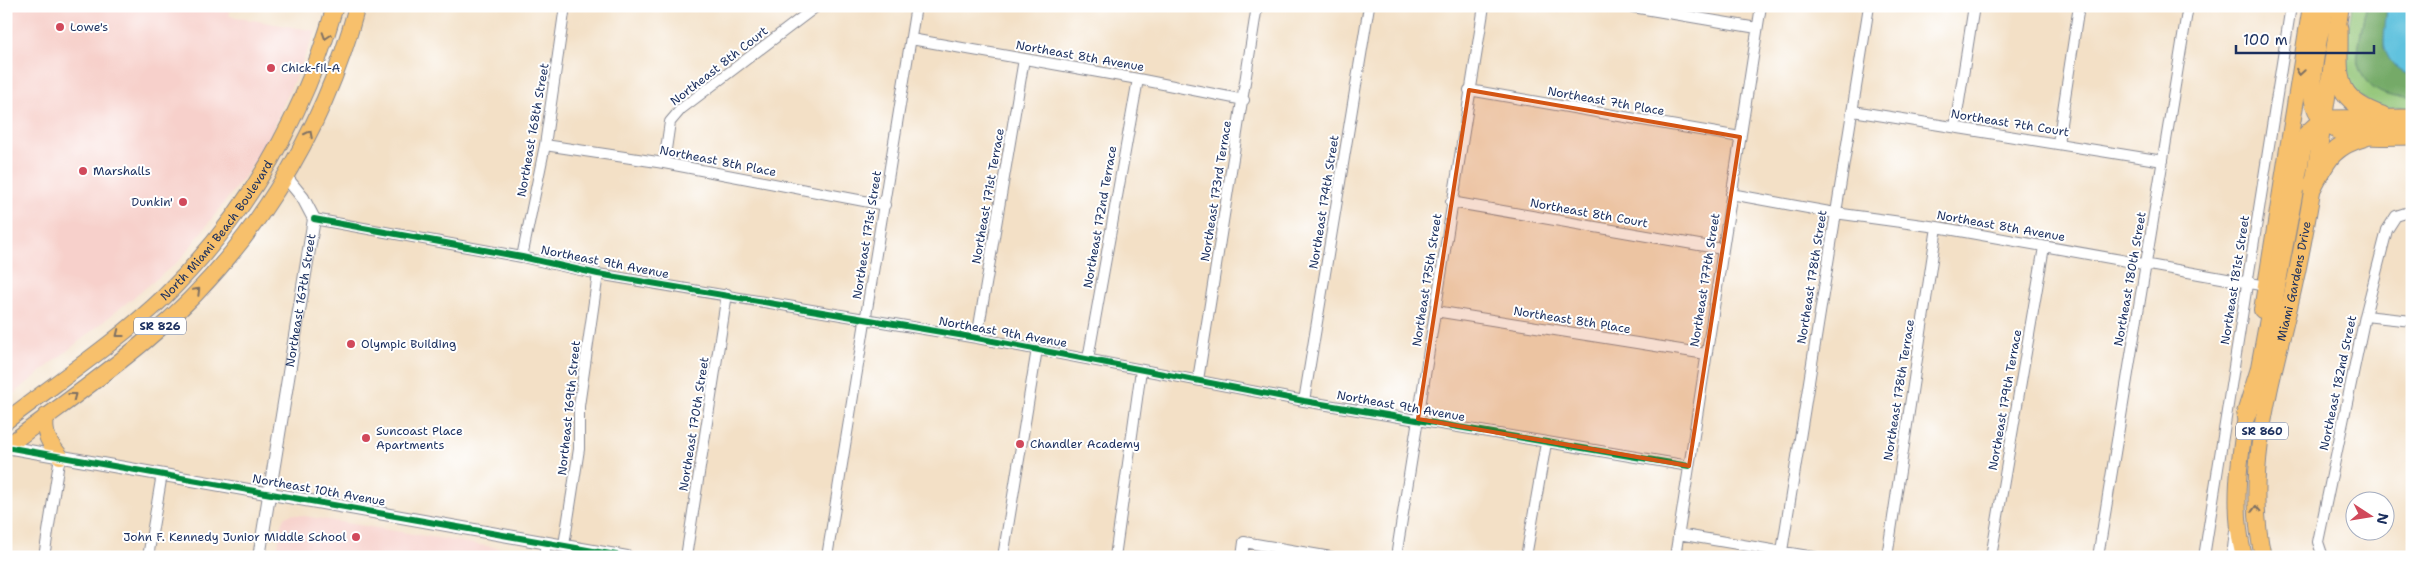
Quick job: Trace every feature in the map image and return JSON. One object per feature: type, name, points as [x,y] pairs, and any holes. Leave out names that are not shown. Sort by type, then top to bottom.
[{"type":"highway","points":[[2324,6],[2311,88],[2314,103],[2323,120],[2346,132],[2369,136],[2412,135]]},
{"type":"highway","points":[[2338,28],[2339,78],[2343,90],[2350,100],[2359,107],[2390,120]]},
{"type":"highway","points":[[2246,415],[2260,370],[2301,150],[2308,134],[2323,120],[2412,119]]},
{"type":"highway","points":[[2312,187],[2327,159],[2336,149],[2347,142],[2369,136]]},
{"type":"main road","name":"SR 826","points":[[280,145],[316,66],[335,6]]},
{"type":"main road","name":"SR 826","points":[[285,176],[308,136],[327,94],[346,44],[357,6]]},
{"type":"main road","name":"Miami Gardens Drive","points":[[2244,557],[2237,513],[2238,481],[2246,415],[2311,6]]},
{"type":"main road","name":"Miami Gardens Drive","points":[[2263,557],[2256,513],[2260,450],[2272,375],[2298,267],[2341,6]]},
{"type":"main road","points":[[280,145],[280,163],[285,176]]},
{"type":"main road","name":"North Miami Beach Boulevard","points":[[6,421],[130,326],[164,297],[237,211],[280,145]]},
{"type":"main road","name":"North Miami Beach Boulevard","points":[[6,447],[145,341],[200,288],[230,255],[285,176]]},
{"type":"main road","points":[[46,416],[45,433],[49,444],[60,456]]},
{"type":"street","name":"Northeast 168th Street","points":[[522,257],[545,145],[565,6]]},
{"type":"street","name":"Northeast 8th Court","points":[[664,163],[670,122],[681,109],[817,6]]},
{"type":"street","name":"Northeast 171st Street","points":[[827,557],[916,6]]},
{"type":"street","name":"Northeast 173rd Terrace","points":[[1198,380],[1244,100],[1257,6]]},
{"type":"street","name":"Northeast 174th Street","points":[[1304,401],[1369,6]]},
{"type":"street","points":[[1472,6],[1483,7]]},
{"type":"street","points":[[1628,6],[1757,28]]},
{"type":"street","name":"Northeast 177th Street","points":[[1675,557],[1761,6]]},
{"type":"street","name":"Northeast 178th Street","points":[[1782,551],[1834,213],[1853,111],[1869,6]]},
{"type":"street","points":[[1955,127],[1974,6]]},
{"type":"street","points":[[2058,143],[2079,6]]},
{"type":"street","name":"Northeast 180th Street","points":[[2098,557],[2188,6]]},
{"type":"street","name":"Northeast 181st Street","points":[[2204,557],[2291,6]]},
{"type":"street","name":"Northeast 175th Street","points":[[1396,557],[1483,7]]},
{"type":"street","name":"Northeast 8th Avenue","points":[[911,39],[1138,79],[1244,100]]},
{"type":"street","name":"Northeast 171st Terrace","points":[[977,338],[1024,59]]},
{"type":"street","name":"Northeast 172nd Terrace","points":[[1088,359],[1138,79]]},
{"type":"street","name":"Northeast 7th Place","points":[[1469,90],[1740,137]]},
{"type":"street","name":"Northeast 7th Court","points":[[1853,111],[2163,161]]},
{"type":"street","name":"Northeast 8th Place","points":[[545,145],[664,163],[885,206]]},
{"type":"street","name":"Northeast 167th Street","points":[[259,557],[314,219],[303,198],[285,176]]},
{"type":"street","name":"Northeast 8th Avenue","points":[[1731,194],[1834,213],[1937,227],[2266,286]]},
{"type":"street","name":"Northeast 8th Court","points":[[1451,202],[1722,249]]},
{"type":"street","name":"Northeast 182nd Street","points":[[2322,557],[2318,542],[2365,316],[2387,230],[2396,216],[2412,211]]},
{"type":"street","name":"Northeast 9th Avenue","points":[[314,219],[522,257],[598,274],[727,294],[1037,349],[1304,401],[1418,419],[1546,444],[1624,454],[1689,466]]},
{"type":"street","name":"Northeast 178th Terrace","points":[[1887,557],[1937,227]]},
{"type":"street","name":"Northeast 179th Terrace","points":[[1990,557],[2044,247]]},
{"type":"street","name":"Northeast 169th Street","points":[[564,546],[579,449],[579,406],[598,274]]},
{"type":"street","name":"Northeast 170th Street","points":[[686,557],[727,294]]},
{"type":"street","name":"Northeast 8th Place","points":[[1435,311],[1706,354]]},
{"type":"street","points":[[2365,316],[2412,321]]},
{"type":"street","points":[[1004,557],[1037,349]]},
{"type":"street","points":[[1115,557],[1141,370]]},
{"type":"street","points":[[1526,557],[1546,444]]},
{"type":"street","name":"Northeast 10th Avenue","points":[[6,447],[270,492],[627,557]]},
{"type":"street","points":[[44,557],[60,456]]},
{"type":"street","points":[[148,557],[162,474]]},
{"type":"street","points":[[2232,557],[2237,513]]},
{"type":"street","points":[[1678,534],[1814,557]]},
{"type":"street","points":[[544,557],[546,542]]},
{"type":"street","points":[[1242,557],[1244,542],[1330,557]]},
{"type":"highlighted area","points":[[1469,90],[1740,137],[1689,466],[1418,419]]},
{"type":"shaded area","points":[[6,6],[231,6],[229,16],[316,31],[261,155],[180,260],[6,400]]},
{"type":"shaded area","name":"John F. Kennedy Junior Middle School","points":[[292,514],[523,552],[528,557],[276,557],[282,522],[285,517]]},
{"type":"green space","points":[[2352,6],[2366,6],[2358,52],[2358,64],[2361,73],[2379,91],[2395,97],[2412,97],[2412,108],[2381,108],[2349,91],[2343,58]]},
{"type":"green space","points":[[2366,6],[2387,6],[2384,49],[2406,74],[2412,75],[2412,97],[2403,98],[2386,95],[2372,87],[2361,73],[2358,64],[2358,52]]},
{"type":"water","points":[[2387,6],[2412,6],[2412,75],[2399,69],[2387,54],[2384,40]]},
{"type":"cycle path","points":[[314,219],[522,257],[598,274],[977,338],[1304,401],[1689,466]]},
{"type":"cycle path","points":[[6,447],[627,557]]},
{"type":"place","name":"Lowe's","points":[[60,27]]},
{"type":"place","name":"Chick-fil-A","points":[[271,68]]},
{"type":"place","name":"Marshalls","points":[[83,171]]},
{"type":"place","name":"Dunkin'","points":[[183,202]]},
{"type":"place","name":"Olympic Building","points":[[351,344]]},
{"type":"place","name":"Suncoast Place Apartments","points":[[366,438]]},
{"type":"place","name":"Chandler Academy","points":[[1020,444]]},
{"type":"place","name":"John F. Kennedy Junior Middle School","points":[[356,537]]}]
